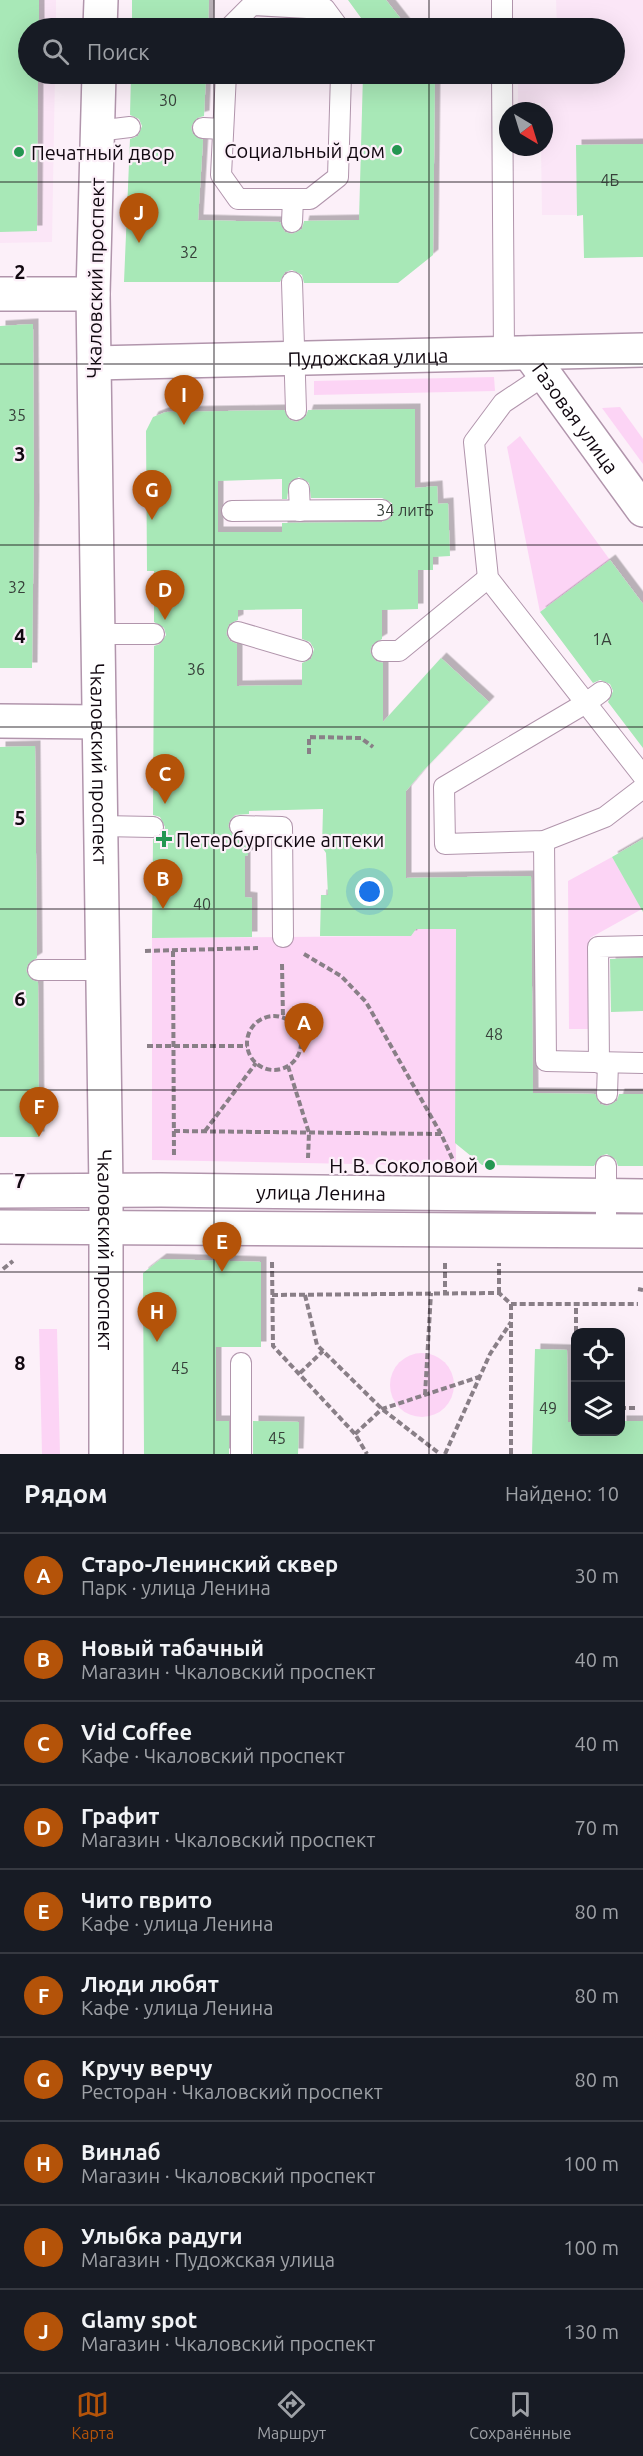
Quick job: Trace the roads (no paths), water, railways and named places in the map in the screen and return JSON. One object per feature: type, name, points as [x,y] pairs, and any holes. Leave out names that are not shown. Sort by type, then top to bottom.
[{"type":"street","points":[[100,0],[100,18]]},
{"type":"street","name":"Чкаловский проспект","points":[[99,84],[93,294],[106,1190],[106,1454]]},
{"type":"street","points":[[0,294],[93,294]]},
{"type":"street","name":"Пудожская улица","points":[[94,363],[294,358],[526,360],[643,350]]},
{"type":"street","name":"Газовая улица","points":[[526,360],[643,510]]},
{"type":"street","points":[[0,721],[99,722]]},
{"type":"street","name":"улица Ленина","points":[[0,1191],[606,1181],[643,1196]]},
{"type":"street","name":"улица Ленина","points":[[0,1227],[643,1231]]},
{"type":"lane","points":[[502,0],[502,18]]},
{"type":"lane","points":[[239,18],[252,5],[325,9],[332,18]]},
{"type":"lane","points":[[225,84],[221,174],[238,199],[293,200],[310,199],[338,177],[341,84]]},
{"type":"lane","points":[[503,84],[526,360],[503,403],[474,442],[488,578],[593,698],[643,776]]},
{"type":"lane","points":[[97,130],[130,127]]},
{"type":"lane","points":[[203,129],[223,129]]},
{"type":"lane","points":[[292,222],[293,200]]},
{"type":"lane","points":[[292,282],[296,410]]},
{"type":"lane","points":[[299,489],[300,511]]},
{"type":"lane","points":[[231,511],[382,510]]},
{"type":"lane","points":[[382,651],[399,651],[488,578]]},
{"type":"lane","points":[[238,632],[302,651]]},
{"type":"lane","points":[[98,634],[154,634]]},
{"type":"lane","points":[[593,698],[444,787],[444,844],[544,841],[605,817],[643,788]]},
{"type":"lane","points":[[101,826],[153,826]]},
{"type":"lane","points":[[240,826],[282,827],[283,942]]},
{"type":"lane","points":[[544,841],[546,1061],[643,1063]]},
{"type":"lane","points":[[608,1094],[603,1063],[598,947],[643,946]]},
{"type":"lane","points":[[38,970],[103,970]]},
{"type":"lane","points":[[606,1181],[606,1231]]},
{"type":"lane","points":[[241,1454],[242,1363]]},
{"type":"place","name":"Социальный дом","points":[[397,150]]},
{"type":"place","name":"Печатный двор","points":[[19,152]]},
{"type":"place","name":"Glamy spot","points":[[139,243]]},
{"type":"place","name":"Улыбка радуги","points":[[184,425]]},
{"type":"place","name":"Кручу верчу","points":[[152,520]]},
{"type":"place","name":"Графит","points":[[165,620]]},
{"type":"place","name":"Vid Coffee","points":[[165,804]]},
{"type":"place","name":"Петербургские аптеки","points":[[164,839]]},
{"type":"place","name":"Новый табачный","points":[[163,909]]},
{"type":"place","name":"Старо-Ленинский сквер","points":[[304,1053]]},
{"type":"place","name":"Люди любят","points":[[39,1137]]},
{"type":"place","name":"Н. В. Соколовой","points":[[490,1165]]},
{"type":"place","name":"Чито гврито","points":[[222,1272]]},
{"type":"place","name":"Винлаб","points":[[157,1342]]}]
